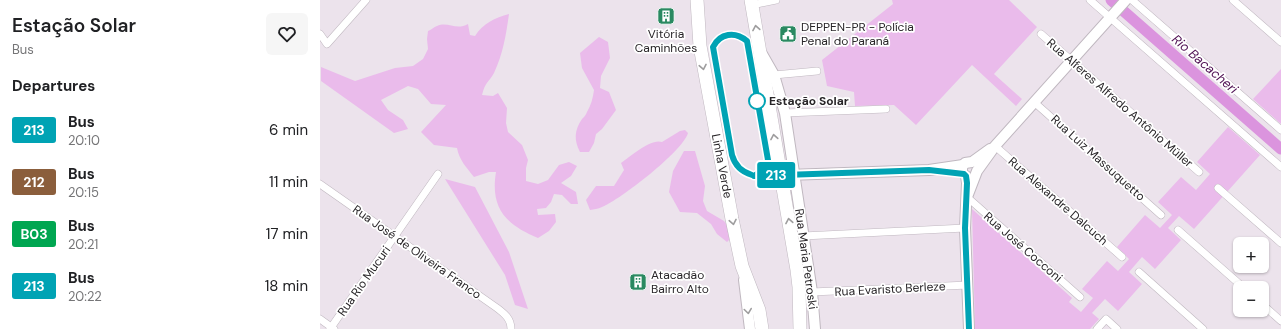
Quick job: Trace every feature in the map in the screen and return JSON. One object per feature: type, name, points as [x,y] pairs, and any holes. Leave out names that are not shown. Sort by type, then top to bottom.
[{"type":"highway","name":"Linha Verde","points":[[697,0],[700,46],[742,266],[759,310],[762,329]]},
{"type":"highway","points":[[751,2],[787,175],[799,287],[800,329]]},
{"type":"street","points":[[320,34],[327,44],[366,0]]},
{"type":"street","points":[[751,2],[776,0]]},
{"type":"street","points":[[1090,0],[1111,16],[1281,167]]},
{"type":"street","points":[[787,175],[969,170],[995,146],[1127,0],[1281,130]]},
{"type":"street","points":[[1233,0],[1281,42]]},
{"type":"street","name":"Rua Alferes Alfredo Antônio Müller","points":[[1041,34],[1199,172]]},
{"type":"street","name":"Rua Maria Petroski","points":[[760,51],[774,75],[785,113],[787,175],[803,236],[812,292],[815,329]]},
{"type":"street","points":[[774,75],[816,71]]},
{"type":"street","name":"Rua Luiz Massuquetto","points":[[1034,102],[1161,215]]},
{"type":"street","points":[[785,113],[886,109]]},
{"type":"street","name":"Rua Alexandre Dalcuch","points":[[995,146],[1122,257]]},
{"type":"street","points":[[969,170],[965,228],[969,329]]},
{"type":"street","name":"Rua Rio Mucuri","points":[[332,328],[438,174]]},
{"type":"street","name":"Rua José de Oliveira Franco","points":[[320,184],[498,308],[508,318],[511,326]]},
{"type":"street","points":[[1218,188],[1281,244]]},
{"type":"street","name":"Rua José Cocconi","points":[[967,196],[1080,297]]},
{"type":"street","points":[[803,236],[965,228]]},
{"type":"street","points":[[1178,230],[1236,281]]},
{"type":"street","points":[[742,266],[750,329]]},
{"type":"street","points":[[1138,272],[1203,329]]},
{"type":"street","name":"Rua Evaristo Berleze","points":[[812,292],[968,285]]},
{"type":"street","points":[[1269,310],[1281,321]]},
{"type":"street","points":[[320,319],[332,328]]},
{"type":"street","points":[[1097,329],[1106,319],[1117,329]]},
{"type":"shaded area","points":[[892,0],[1009,0],[1037,27],[994,74],[1022,99],[1016,106],[972,65],[916,125],[894,105],[855,106],[854,92],[827,86],[822,60],[893,4]]},
{"type":"shaded area","points":[[509,14],[500,59],[494,73],[484,87],[482,95],[493,96],[498,93],[507,108],[506,123],[508,132],[522,145],[528,160],[526,168],[526,181],[538,184],[548,180],[559,165],[569,162],[577,166],[571,176],[561,183],[576,192],[578,204],[571,204],[562,195],[554,194],[551,202],[546,208],[537,209],[538,215],[555,214],[556,222],[549,231],[538,238],[517,227],[503,214],[498,205],[496,196],[496,172],[489,172],[474,177],[461,160],[457,148],[434,145],[421,132],[446,105],[431,104],[418,89],[408,86],[381,100],[388,110],[403,120],[408,129],[394,133],[321,81],[321,67],[355,81],[395,68],[413,66],[423,59],[428,49],[428,31],[435,27],[445,25],[460,27],[468,24],[470,35],[475,36],[478,31],[490,22]]},
{"type":"shaded area","points":[[599,37],[608,42],[610,58],[601,76],[600,88],[609,92],[616,110],[602,129],[596,134],[594,143],[589,152],[580,152],[576,139],[576,132],[579,123],[586,115],[590,107],[594,90],[582,68],[580,53]]},
{"type":"shaded area","points":[[1281,69],[1281,124],[1253,99]]},
{"type":"shaded area","points":[[1228,127],[1260,155],[1194,229],[1179,216],[1168,228],[1181,240],[1155,269],[1142,257],[1129,272],[1142,284],[1118,311],[1105,299],[1092,313],[1099,319],[1090,329],[975,329],[972,209],[1072,298],[1069,302],[1081,312],[1093,298],[1082,289],[1107,261],[1118,271],[1129,259],[1117,247],[1145,215],[1160,228],[1172,215],[1158,202],[1181,177],[1196,190],[1210,174],[1197,162]]},
{"type":"shaded area","points":[[685,130],[688,133],[684,141],[650,174],[611,203],[600,208],[590,210],[586,200],[596,186],[614,186],[624,170],[621,163],[647,145],[657,141],[662,142],[680,131]]},
{"type":"shaded area","points":[[684,151],[695,151],[705,186],[703,201],[707,211],[724,221],[734,235],[727,242],[717,234],[711,224],[697,213],[680,212],[669,192],[673,171]]},
{"type":"shaded area","points":[[445,179],[475,187],[509,252],[528,309],[515,305],[505,275]]},
{"type":"waterway","name":"Rio Bacacheri","points":[[1111,0],[1281,149]]},
{"type":"bus line","name":"213","points":[[752,175],[744,172],[737,166],[732,155],[713,47],[720,38],[730,34],[742,37],[747,41],[768,160],[763,170],[754,176],[929,170],[964,174],[966,176],[967,196],[965,208],[965,228],[969,329]]},
{"type":"place","name":"Vitória Caminhões","points":[[666,16]]},
{"type":"place","name":"DEPPEN-PR - Polícia Penal do Paraná","points":[[788,34]]},
{"type":"place","name":"Estação Solar","points":[[757,101]]},
{"type":"place","name":"Atacadão Bairro Alto","points":[[638,282]]}]
